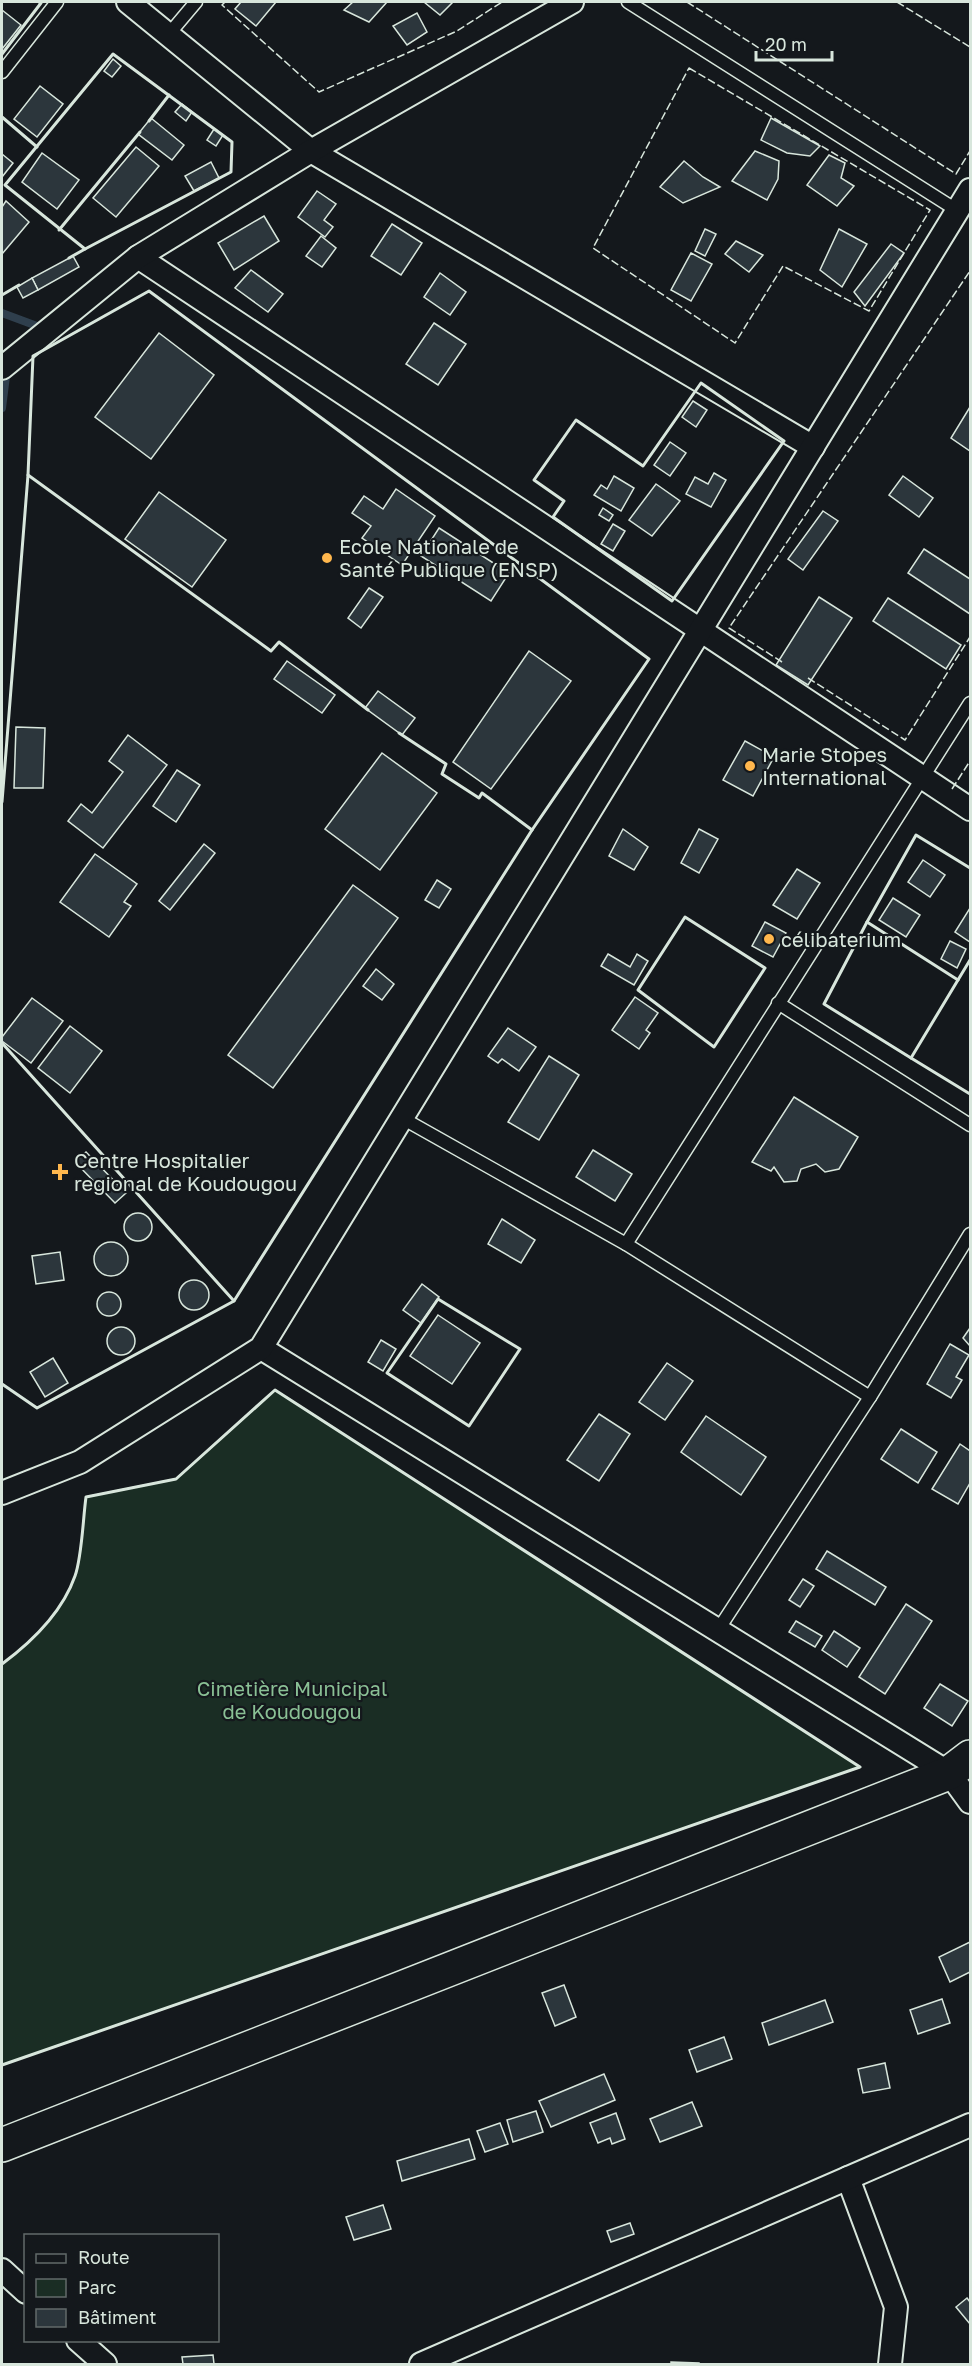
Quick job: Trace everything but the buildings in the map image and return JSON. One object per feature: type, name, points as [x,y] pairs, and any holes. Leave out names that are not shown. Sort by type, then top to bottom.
[{"type":"street","points":[[128,2],[310,151],[813,447]]},
{"type":"street","points":[[2,368],[138,257],[310,151],[572,2]]},
{"type":"street","points":[[2,1493],[81,1462],[261,1348],[970,190]]},
{"type":"street","points":[[138,257],[970,809]]},
{"type":"street","points":[[261,1348],[718,1630],[960,1765],[970,1802]]},
{"type":"street","points":[[2,2145],[960,1765]]},
{"type":"street","points":[[421,2364],[970,2125]]},
{"type":"street","points":[[848,2178],[896,2307],[890,2364]]},
{"type":"street","points":[[2,2270],[24,2290]]},
{"type":"street","points":[[80,2342],[105,2364]]},
{"type":"lane","points":[[2,72],[57,2]]},
{"type":"lane","points":[[168,34],[196,2]]},
{"type":"lane","points":[[628,2],[958,212]]},
{"type":"lane","points":[[626,1244],[970,703]]},
{"type":"lane","points":[[778,1003],[970,1125]]},
{"type":"lane","points":[[402,1118],[626,1244],[870,1398]]},
{"type":"lane","points":[[718,1630],[870,1398],[970,1234]]},
{"type":"green space","name":"Cimetière Municipal de Koudougou","points":[[275,1390],[860,1767],[2,2065],[2,1664],[25,1646],[45,1625],[69,1589],[79,1559],[86,1497],[176,1479]]},
{"type":"waterway","points":[[2,313],[45,329]]},
{"type":"waterway","points":[[2,408],[7,368]]},
{"type":"fence","points":[[225,2],[222,5],[319,92],[457,31],[502,2]]},
{"type":"fence","points":[[687,2],[956,174],[970,151]]},
{"type":"fence","points":[[897,2],[970,47]]},
{"type":"fence","points":[[689,68],[930,210],[869,311],[783,266],[735,343],[593,248],[689,68]]},
{"type":"fence","points":[[782,662],[729,628],[970,271]]},
{"type":"fence","points":[[808,678],[905,740],[970,637]]},
{"type":"fence","points":[[952,789],[970,761]]},
{"type":"wall","points":[[2,54],[41,3],[39,2]]},
{"type":"wall","points":[[113,54],[232,142],[231,172],[85,249],[5,185],[113,54]]},
{"type":"wall","points":[[149,121],[169,95]]},
{"type":"wall","points":[[2,117],[37,147]]},
{"type":"wall","points":[[59,230],[140,132]]},
{"type":"wall","points":[[69,258],[85,249]]},
{"type":"wall","points":[[2,295],[19,285]]},
{"type":"wall","points":[[2,1384],[37,1408],[234,1301],[532,830],[649,659],[149,291],[33,356],[28,475],[271,651],[279,642],[368,710]]},
{"type":"wall","points":[[701,383],[784,441],[672,601],[553,517],[564,501],[534,480],[576,420],[643,466],[701,383]]},
{"type":"wall","points":[[2,802],[28,475]]},
{"type":"wall","points":[[399,733],[446,764],[442,774],[479,798],[482,793],[532,830]]},
{"type":"wall","points":[[958,980],[867,922],[916,835],[970,868]]},
{"type":"wall","points":[[685,917],[765,968],[714,1047],[638,990],[685,917]]},
{"type":"wall","points":[[867,922],[824,1004],[911,1058]]},
{"type":"wall","points":[[970,960],[911,1058],[970,1094]]},
{"type":"wall","points":[[2,1043],[234,1301]]},
{"type":"wall","points":[[438,1299],[520,1349],[469,1426],[387,1373],[438,1299]]},
{"type":"wall","points":[[2,1664],[25,1646],[45,1625],[69,1589],[79,1559],[86,1497],[176,1479],[275,1390],[860,1767],[2,2065]]},
{"type":"place","name":"Ecole Nationale de Santé Publique (ENSP)","points":[[327,558]]},
{"type":"place","name":"Marie Stopes International","points":[[750,766]]},
{"type":"place","name":"célibaterium","points":[[769,939]]},
{"type":"place","name":"Centre Hospitalier regional de Koudougou","points":[[60,1172]]}]
